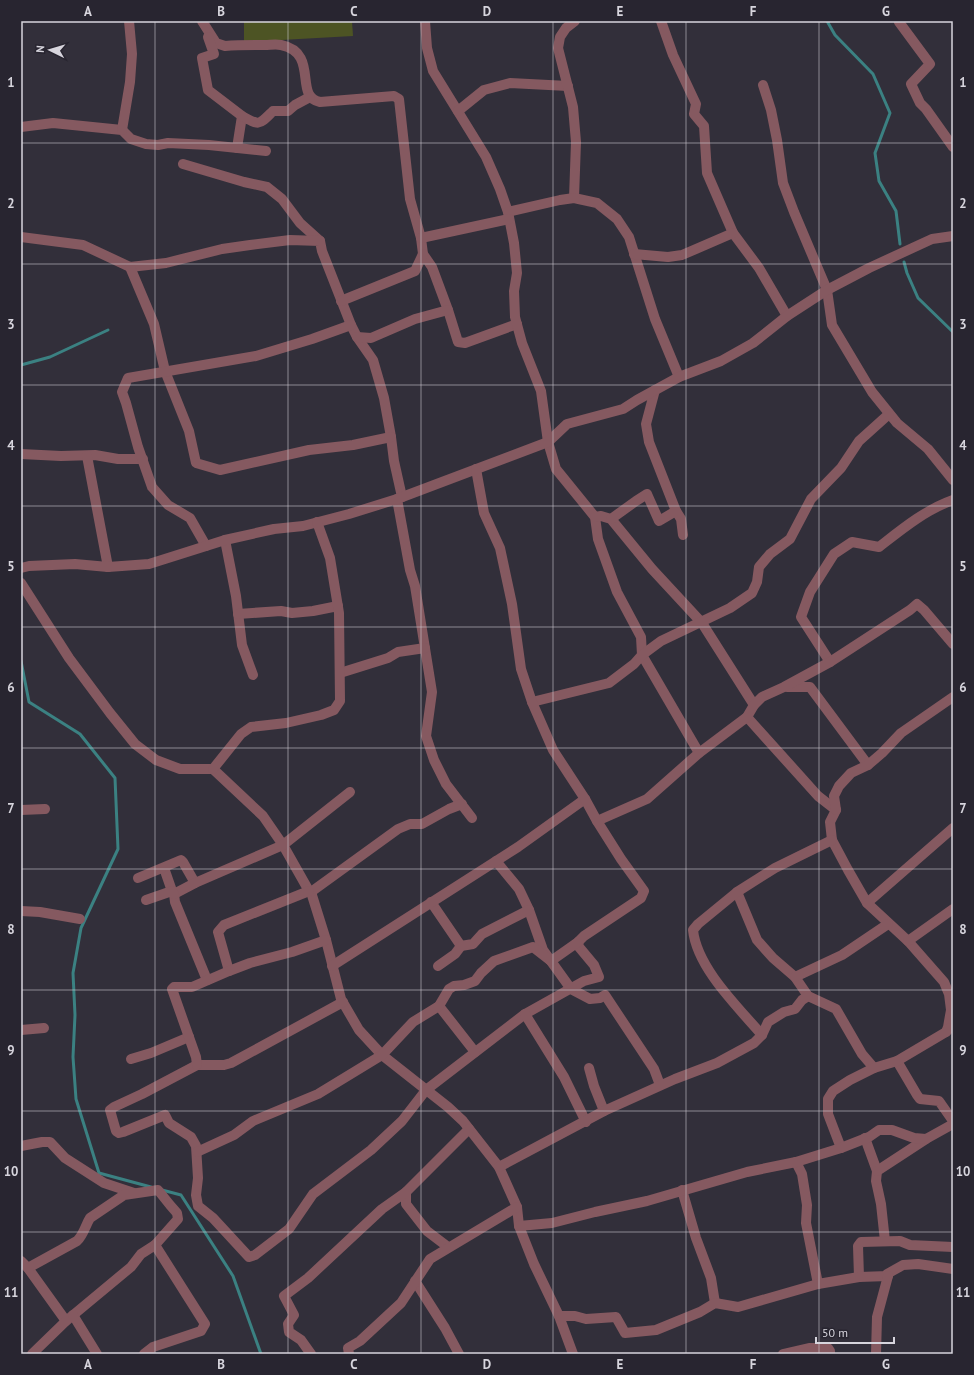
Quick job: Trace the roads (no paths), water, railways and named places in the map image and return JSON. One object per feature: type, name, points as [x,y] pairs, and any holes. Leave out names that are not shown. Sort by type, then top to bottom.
[{"type":"street","points":[[122,130],[130,82],[132,54],[129,21]]},
{"type":"street","points":[[425,21],[426,48],[433,71],[486,157],[500,189],[509,215],[514,243],[516,273],[514,291],[515,317],[522,343],[541,391],[548,442],[556,469],[595,517],[598,539],[617,592],[641,637],[642,655],[699,753]]},
{"type":"street","points":[[574,198],[576,142],[573,107],[558,48],[560,37],[566,28],[575,21]]},
{"type":"street","points":[[660,21],[673,55],[696,104],[694,114],[704,126],[707,173],[733,234],[759,268],[787,316]]},
{"type":"street","points":[[900,21],[899,22],[930,64],[911,84],[920,103],[949,133],[953,148]]},
{"type":"street","points":[[204,24],[214,54],[202,58],[208,90],[242,116],[255,123],[261,123],[273,111],[288,111],[295,105],[310,97]]},
{"type":"street","points":[[204,24],[216,43],[225,46],[280,44],[293,49],[299,55],[303,63],[308,95],[314,101],[320,102],[394,96],[399,99],[410,199],[421,238],[423,254],[432,267],[458,342],[465,343],[517,324]]},
{"type":"street","points":[[458,111],[484,90],[510,83],[568,86]]},
{"type":"street","points":[[763,85],[773,118],[783,183],[827,290],[832,325],[872,392],[889,414],[897,423],[928,449],[953,480]]},
{"type":"street","points":[[237,148],[242,116]]},
{"type":"street","points":[[21,127],[53,123],[122,130],[131,139],[158,146],[168,143],[209,145],[266,151]]},
{"type":"street","points":[[183,164],[244,182],[267,187],[282,199],[300,223],[320,241],[351,325],[357,337],[373,360],[384,398],[391,437],[410,570],[415,586],[432,692],[426,736],[434,760],[446,784],[472,818]]},
{"type":"street","points":[[421,238],[560,200],[574,198],[597,204],[617,219],[629,237],[656,319],[679,377]]},
{"type":"street","points":[[634,254],[668,257],[682,255],[733,234]]},
{"type":"street","points":[[21,568],[28,566],[75,564],[108,566],[148,564],[225,540],[274,529],[304,526],[400,498],[548,442],[567,424],[623,409],[679,377],[721,361],[753,343],[787,316],[827,290],[869,268],[932,239],[953,236]]},
{"type":"street","points":[[21,237],[83,245],[130,267],[166,263],[222,249],[250,244],[290,240],[320,241]]},
{"type":"street","points":[[341,301],[415,272],[423,254]]},
{"type":"street","points":[[130,267],[154,324],[165,371],[189,431],[196,463],[220,470],[309,450],[353,445],[391,437]]},
{"type":"street","points":[[357,337],[371,338],[415,319],[448,310]]},
{"type":"street","points":[[206,546],[190,518],[168,505],[152,487],[138,447],[122,392],[128,378],[256,356],[312,339],[351,325]]},
{"type":"street","points":[[655,390],[646,424],[649,442],[676,511],[682,519],[683,535]]},
{"type":"street","points":[[532,702],[609,683],[661,641],[702,623],[730,608],[752,593],[757,582],[759,567],[770,554],[790,539],[811,499],[841,468],[859,441],[889,414]]},
{"type":"street","points":[[21,454],[95,455],[118,459],[143,459]]},
{"type":"street","points":[[87,456],[108,566]]},
{"type":"street","points":[[476,469],[484,513],[500,548],[512,604],[520,669],[532,702],[553,750],[585,799],[597,821],[644,891],[641,898],[584,936],[551,961]]},
{"type":"street","points":[[611,519],[647,494],[659,521],[676,511]]},
{"type":"street","points":[[830,662],[801,617],[810,592],[834,554],[852,542],[879,547],[914,521],[939,505],[953,500]]},
{"type":"street","points":[[595,517],[601,516],[611,519],[652,569],[702,623],[754,705]]},
{"type":"street","points":[[213,769],[241,734],[251,727],[321,715],[334,710],[340,701],[338,606],[330,558],[317,522]]},
{"type":"street","points":[[225,540],[236,596],[242,645],[253,675]]},
{"type":"street","points":[[21,583],[69,658],[135,744],[156,760],[180,769],[213,769],[263,816],[283,845],[310,891],[326,940],[343,1002],[359,1030],[382,1055],[448,1107],[463,1121],[499,1167],[517,1207],[519,1226],[534,1264],[559,1316],[573,1354]]},
{"type":"street","points":[[597,821],[647,798],[699,753],[747,717],[754,705],[762,697],[830,662],[917,604],[953,644]]},
{"type":"street","points":[[238,614],[281,611],[292,613],[338,606]]},
{"type":"street","points":[[340,673],[388,658],[398,652],[425,648]]},
{"type":"street","points":[[784,687],[810,687],[868,765]]},
{"type":"street","points":[[946,1032],[951,1010],[949,994],[944,982],[908,941],[867,903],[832,840],[830,822],[836,810],[834,796],[839,786],[851,773],[868,765],[901,733],[953,697]]},
{"type":"street","points":[[747,717],[818,796],[836,810]]},
{"type":"street","points":[[146,900],[173,893],[283,845],[350,792]]},
{"type":"street","points":[[332,966],[518,847],[585,799]]},
{"type":"street","points":[[229,971],[218,932],[224,924],[310,891],[398,829],[410,824],[422,824],[449,809],[462,804]]},
{"type":"street","points":[[21,810],[45,809]]},
{"type":"street","points":[[867,903],[953,828]]},
{"type":"street","points":[[762,1034],[727,995],[710,972],[694,941],[693,930],[698,924],[737,892],[776,868],[832,840]]},
{"type":"street","points":[[138,878],[181,860],[184,862],[195,883]]},
{"type":"street","points":[[496,861],[519,889],[529,910],[543,950],[571,990],[590,999],[600,998],[605,995],[654,1069],[660,1085]]},
{"type":"street","points":[[164,868],[175,902],[207,980]]},
{"type":"street","points":[[737,892],[757,940],[795,977],[808,996],[836,1009],[862,1054],[874,1068]]},
{"type":"street","points":[[431,902],[461,946]]},
{"type":"street","points":[[908,941],[953,909]]},
{"type":"street","points":[[438,966],[454,954],[461,946],[473,944],[482,934],[529,910]]},
{"type":"street","points":[[21,911],[40,912],[80,919]]},
{"type":"street","points":[[795,977],[842,955],[888,924]]},
{"type":"street","points":[[197,1065],[196,1056],[172,989],[174,987],[192,987],[250,963],[292,952],[326,940]]},
{"type":"street","points":[[343,1002],[231,1063],[224,1065],[197,1065],[110,1110],[116,1131],[119,1133],[165,1115],[169,1123],[191,1137],[196,1146],[198,1178],[196,1195],[198,1206],[213,1218],[249,1257],[255,1255],[289,1229],[313,1194],[371,1150],[402,1121],[426,1090],[525,1014],[571,990],[584,981],[598,978],[594,965],[579,947],[578,942]]},
{"type":"street","points":[[196,1152],[234,1135],[253,1121],[318,1094],[382,1055],[413,1022],[439,1006],[449,989],[454,986],[464,985],[475,981],[494,961],[533,948],[551,961]]},
{"type":"street","points":[[499,1167],[536,1146],[586,1122],[604,1111],[660,1085],[717,1063],[754,1043],[762,1034],[768,1022],[784,1012],[795,1009],[802,1000],[808,996]]},
{"type":"street","points":[[439,1006],[475,1052]]},
{"type":"street","points":[[525,1014],[564,1077],[586,1122]]},
{"type":"street","points":[[841,1148],[828,1114],[828,1099],[833,1091],[850,1080],[874,1068],[897,1061],[946,1032],[953,1024]]},
{"type":"street","points":[[21,1030],[44,1028]]},
{"type":"street","points":[[131,1059],[151,1053],[188,1037]]},
{"type":"street","points":[[897,1061],[920,1099],[938,1101],[953,1120]]},
{"type":"street","points":[[589,1068],[594,1086],[604,1111]]},
{"type":"street","points":[[877,1171],[926,1139],[953,1124]]},
{"type":"street","points":[[311,1354],[301,1340],[289,1332],[288,1324],[294,1315],[284,1296],[308,1278],[382,1209],[406,1192],[469,1129]]},
{"type":"street","points":[[519,1226],[552,1223],[647,1201],[747,1172],[796,1162],[841,1148],[865,1138],[879,1130],[892,1130],[914,1138],[926,1139]]},
{"type":"street","points":[[865,1138],[877,1171],[876,1181],[881,1204],[885,1241]]},
{"type":"street","points":[[21,1146],[50,1142],[65,1158],[104,1183],[134,1193]]},
{"type":"street","points":[[796,1162],[802,1174],[807,1205],[806,1223],[818,1284]]},
{"type":"street","points":[[32,1354],[69,1318],[131,1267],[141,1254],[155,1245],[178,1219],[177,1212],[158,1190],[124,1195],[90,1218],[83,1234],[77,1241],[25,1265],[69,1318],[97,1354]]},
{"type":"street","points":[[682,1190],[696,1238],[711,1278],[715,1303]]},
{"type":"street","points":[[406,1192],[406,1204],[427,1232],[448,1247]]},
{"type":"street","points":[[349,1354],[348,1348],[360,1341],[401,1303],[430,1259],[517,1207]]},
{"type":"street","points":[[859,1277],[858,1246],[861,1242],[900,1241],[910,1245],[953,1247]]},
{"type":"street","points":[[144,1354],[153,1347],[201,1332],[205,1324],[155,1245]]},
{"type":"street","points":[[876,1354],[877,1317],[888,1276],[886,1274],[903,1265],[918,1264],[953,1269]]},
{"type":"street","points":[[559,1316],[575,1316],[586,1319],[616,1317],[625,1333],[656,1330],[700,1312],[715,1303],[738,1307],[818,1284],[859,1277],[888,1276]]},
{"type":"street","points":[[415,1281],[445,1328],[459,1354]]},
{"type":"street","points":[[783,1354],[810,1348],[828,1348],[830,1354]]},
{"type":"waterway","points":[[827,21],[835,35],[873,74],[890,113],[875,153],[879,181],[896,211],[900,244]]},
{"type":"waterway","points":[[904,262],[918,298],[953,332]]},
{"type":"waterway","points":[[21,365],[50,357],[108,330]]},
{"type":"waterway","points":[[21,661],[29,702],[80,734],[115,778],[118,849],[81,928],[73,973],[75,1015],[73,1057],[76,1099],[99,1173],[151,1187]]},
{"type":"waterway","points":[[162,1190],[181,1195],[233,1276],[261,1354]]}]
